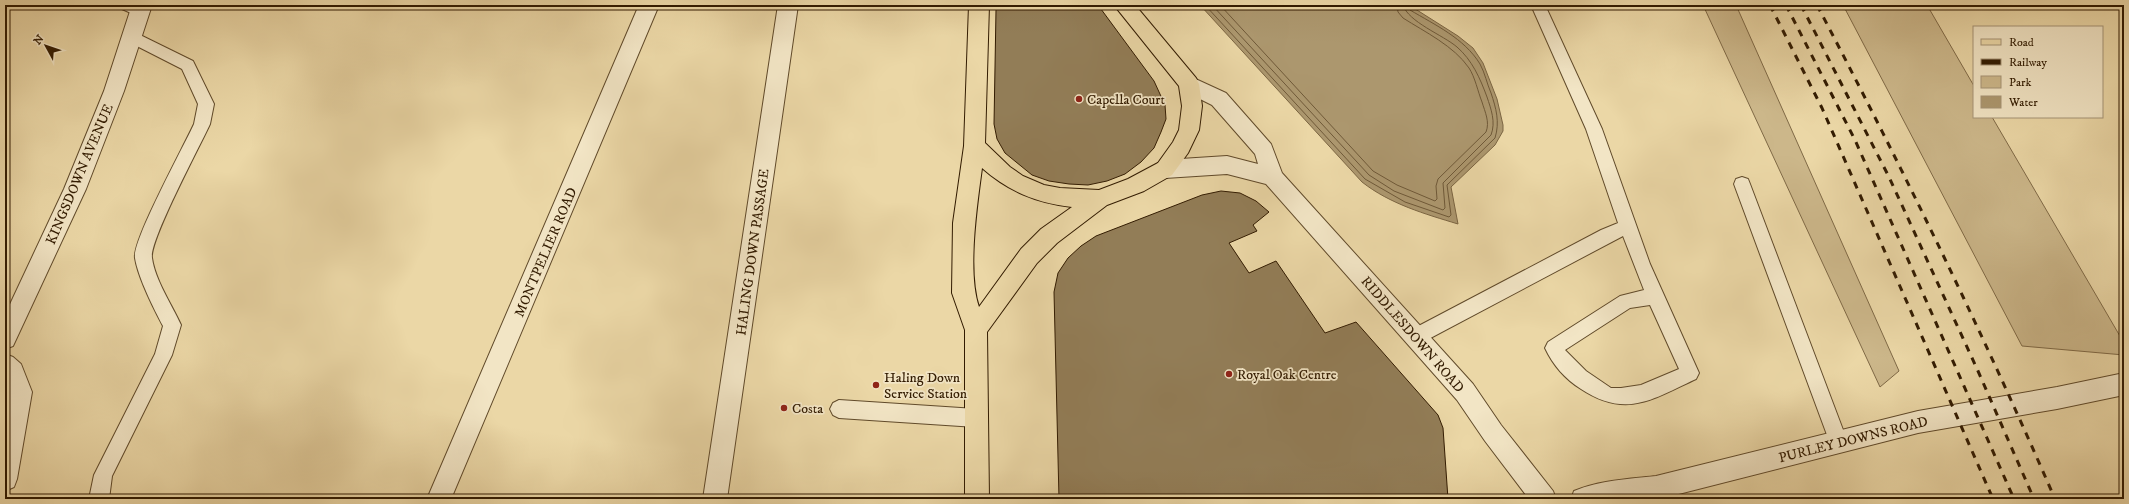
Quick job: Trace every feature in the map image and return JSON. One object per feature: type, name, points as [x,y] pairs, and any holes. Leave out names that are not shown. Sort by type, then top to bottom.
[{"type":"main road","points":[[977,499],[976,330],[963,293],[964,223],[974,146],[979,5]]},
{"type":"main road","points":[[976,330],[1029,256],[1049,236],[1099,199],[1136,185],[1165,169],[1181,147],[1188,130],[1192,106],[1190,84],[1124,5]]},
{"type":"main road","points":[[974,146],[1000,173],[1015,183],[1055,196],[1099,199]]},
{"type":"street","name":"MONTPELIER ROAD","points":[[439,499],[649,5]]},
{"type":"street","name":"HALING DOWN PASSAGE","points":[[715,499],[788,5]]},
{"type":"street","name":"KINGSDOWN AVENUE","points":[[5,340],[75,189],[114,91],[132,37],[137,7]]},
{"type":"street","name":"RIDDLESDOWN ROAD","points":[[1190,84],[1219,99],[1264,150],[1273,177],[1414,337],[1465,392],[1493,433],[1544,499]]},
{"type":"street","points":[[1165,169],[1227,165],[1273,177]]},
{"type":"street","points":[[5,365],[13,372],[20,392],[5,480]]},
{"type":"street","name":"PURLEY DOWNS ROAD","points":[[1583,499],[1617,492],[1655,494],[1918,422],[2057,398],[2124,384]]},
{"type":"lane","points":[[1538,5],[1594,129],[1638,258],[1690,373],[1634,395],[1611,396],[1595,388],[1573,373],[1559,359],[1554,348],[1626,300],[1655,296]]},
{"type":"lane","points":[[99,499],[103,475],[163,355],[172,325],[159,302],[143,257],[148,236],[202,124],[206,104],[188,65],[132,37]]},
{"type":"lane","points":[[1742,184],[1839,443]]},
{"type":"lane","points":[[1414,337],[1607,235],[1628,227]]},
{"type":"lane","points":[[839,409],[916,413],[941,417],[976,418]]},
{"type":"green space","points":[[1703,5],[1736,5],[1899,371],[1880,387]]},
{"type":"green space","points":[[1843,5],[1927,5],[1973,84],[1973,118],[1993,118],[2124,343],[2124,355],[2022,346]]},
{"type":"water","points":[[1200,5],[1409,5],[1458,36],[1473,48],[1483,63],[1497,99],[1503,131],[1495,145],[1451,187],[1458,224],[1408,208],[1373,190],[1362,182]]},
{"type":"building","points":[[713,5],[764,5],[763,8],[712,8]]},
{"type":"building","name":"Capella Court","points":[[997,5],[1098,5],[1154,81],[1165,105],[1166,119],[1161,132],[1154,148],[1141,162],[1125,174],[1107,181],[1088,185],[1069,184],[1049,181],[1032,175],[1005,153],[997,139],[994,124]]},
{"type":"building","name":"Royal Oak Centre","points":[[1221,191],[1240,193],[1256,201],[1269,212],[1253,225],[1257,231],[1229,243],[1249,273],[1276,261],[1325,333],[1356,322],[1438,415],[1443,428],[1448,499],[1059,499],[1054,292],[1058,273],[1068,258],[1081,246],[1096,236],[1202,195]]},
{"type":"railway","points":[[1770,5],[1822,108],[1993,499]]},
{"type":"railway","points":[[1786,5],[1855,140],[2014,499]]},
{"type":"railway","points":[[1801,5],[1889,177],[1978,371],[2034,499]]},
{"type":"railway","points":[[1817,5],[1880,127],[1970,312],[2055,499]]},
{"type":"place","name":"Capella Court","points":[[1079,99]]},
{"type":"place","name":"Royal Oak Centre","points":[[1229,374]]},
{"type":"place","name":"Haling Down Service Station","points":[[876,385]]},
{"type":"place","name":"Costa","points":[[784,408]]}]
